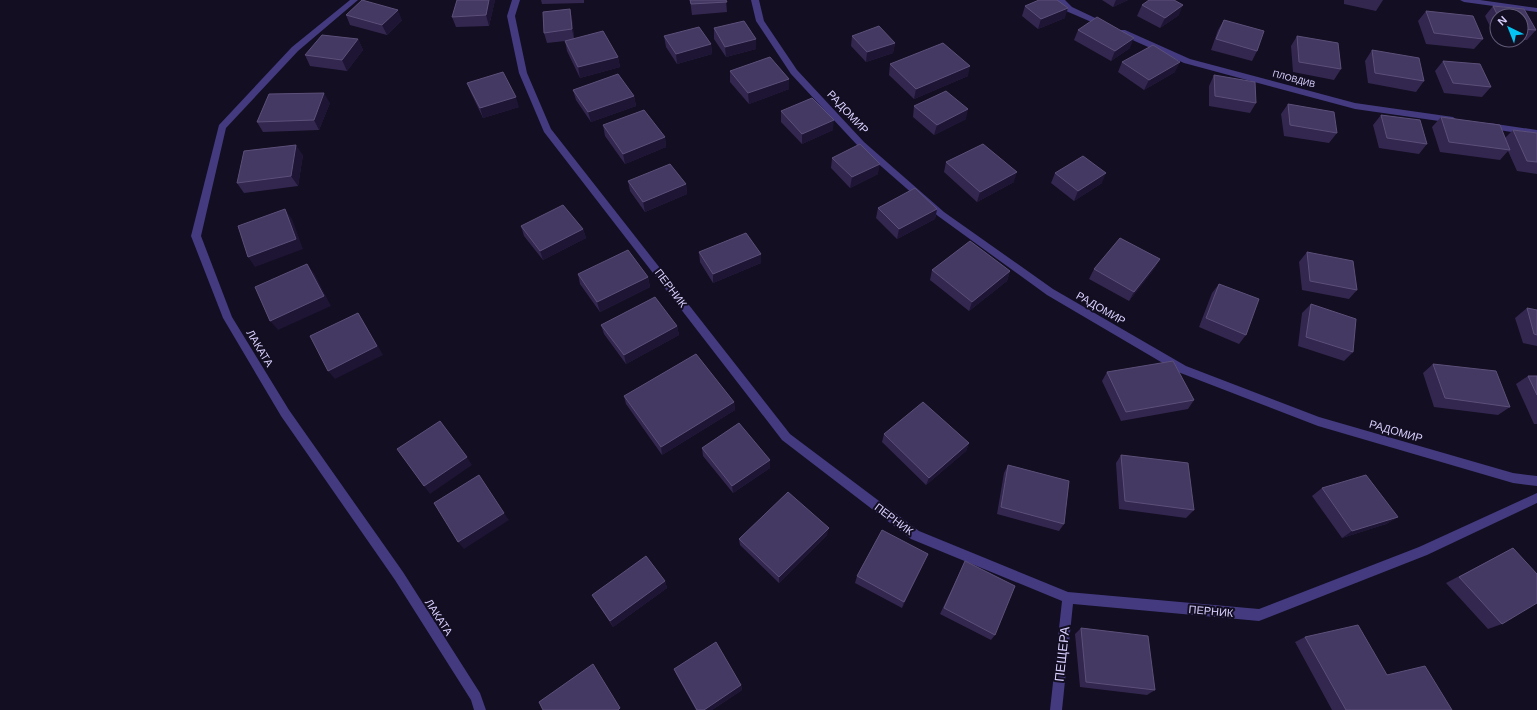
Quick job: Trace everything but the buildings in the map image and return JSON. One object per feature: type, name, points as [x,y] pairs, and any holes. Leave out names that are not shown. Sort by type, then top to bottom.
[{"type":"street","name":"ЛАКАТА","points":[[354,0],[295,49],[222,127],[196,236],[232,325],[292,425],[398,576],[468,683],[476,697],[480,710]]},
{"type":"street","name":"ПЕРНИК","points":[[516,0],[511,16],[523,73],[547,130],[786,437],[915,535],[1068,598],[1258,615],[1423,551],[1537,498]]},
{"type":"street","name":"РАДОМИР","points":[[755,0],[760,21],[794,72],[861,144],[940,214],[1050,292],[1182,369],[1318,421],[1513,478],[1537,481]]},
{"type":"street","name":"ПЛОВДИВ","points":[[1061,0],[1069,9],[1187,61],[1355,106],[1461,122]]},
{"type":"street","points":[[1464,0],[1537,10]]},
{"type":"street","points":[[1484,125],[1537,133]]},
{"type":"street","name":"ПЕЩЕРА","points":[[1056,710],[1068,598]]}]
